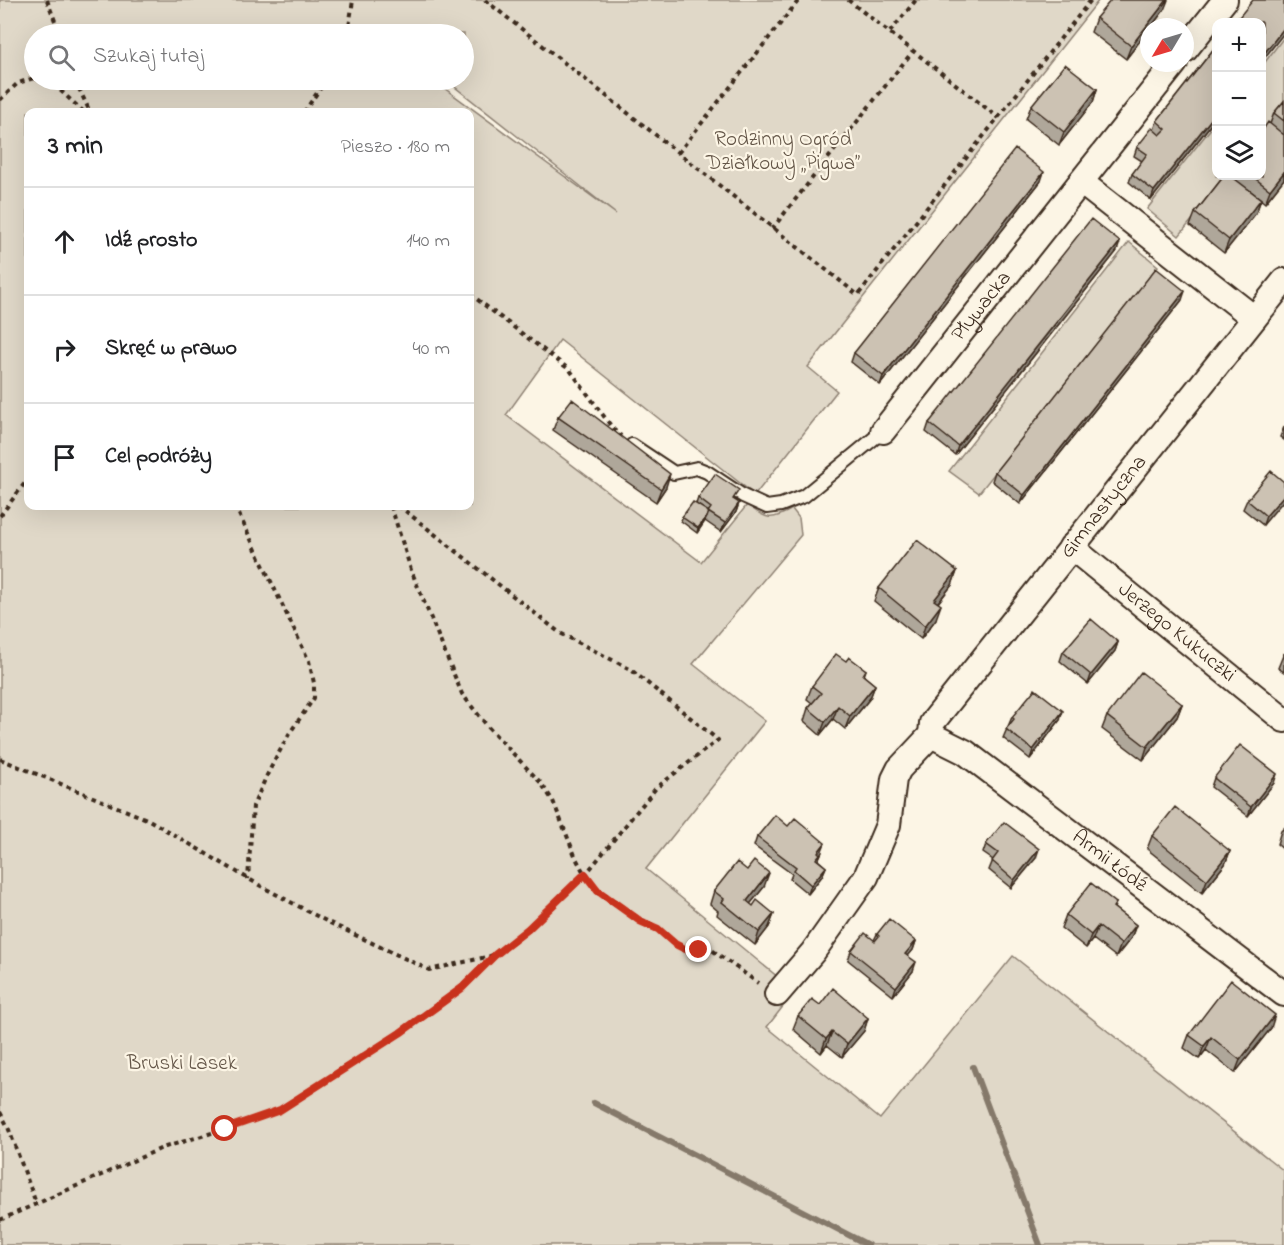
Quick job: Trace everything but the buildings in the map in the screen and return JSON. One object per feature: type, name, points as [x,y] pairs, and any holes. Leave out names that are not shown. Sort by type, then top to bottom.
[{"type":"street","points":[[1194,39],[1225,0]]},
{"type":"street","name":"Pływacka","points":[[883,431],[1168,72]]},
{"type":"street","points":[[1081,182],[1254,318]]},
{"type":"street","name":"Gimnastyczna","points":[[777,994],[813,952],[866,877],[888,825],[894,779],[899,769],[931,735],[932,723],[1284,281]]},
{"type":"street","name":"Jerzego Kukuczki","points":[[1071,547],[1284,720]]},
{"type":"street","name":"Armii Łódź","points":[[931,735],[965,752],[1284,994]]},
{"type":"lane","points":[[632,445],[674,472],[697,468],[707,472],[742,496],[767,507],[781,505],[804,495],[883,431]]},
{"type":"path","points":[[47,0],[56,24]]},
{"type":"path","points":[[349,24],[353,0]]},
{"type":"path","points":[[485,0],[858,295],[1090,0]]},
{"type":"path","points":[[678,153],[799,0]]},
{"type":"path","points":[[848,0],[999,118]]},
{"type":"path","points":[[890,33],[916,0]]},
{"type":"path","points":[[772,229],[913,51]]},
{"type":"path","points":[[0,100],[18,83],[24,81]]},
{"type":"path","points":[[61,90],[80,108]]},
{"type":"path","points":[[80,90],[88,108]]},
{"type":"path","points":[[307,108],[319,90]]},
{"type":"path","points":[[474,297],[570,370],[614,430],[632,445]]},
{"type":"path","points":[[0,516],[24,483]]},
{"type":"path","points":[[237,510],[309,661],[314,683],[314,698],[289,734],[253,806],[248,879]]},
{"type":"path","points":[[392,510],[411,570],[462,694],[488,727],[541,783],[553,801],[576,858],[598,891],[640,921],[658,929],[675,944],[685,949],[712,950],[777,994]]},
{"type":"path","points":[[0,1220],[162,1148],[280,1110],[409,1026],[462,988],[495,955],[528,929],[585,874],[656,788],[718,740],[630,669],[560,633],[404,510]]},
{"type":"path","points":[[0,759],[149,820],[248,879],[328,922],[429,970],[495,955]]},
{"type":"path","points":[[0,1112],[8,1127],[36,1203]]},
{"type":"green space","points":[[0,0],[1099,0],[808,367],[837,391],[755,495],[560,340],[506,415],[701,562],[747,505],[769,517],[778,516],[792,509],[799,518],[801,535],[693,664],[765,721],[646,869],[795,991],[767,1027],[880,1119],[1013,956],[1284,1171],[1284,1245],[0,1245]]},
{"type":"green space","points":[[1284,37],[1284,107],[1266,130],[1266,72],[1266,61]]},
{"type":"green space","points":[[1212,127],[1212,180],[1225,180],[1179,236],[1147,209]]},
{"type":"green space","points":[[1129,242],[1158,266],[979,493],[949,471]]},
{"type":"waterway","points":[[973,1067],[1040,1245]]},
{"type":"waterway","points":[[594,1103],[868,1245]]},
{"type":"route","points":[[225,1129],[280,1110],[400,1033],[462,988],[585,874],[598,891],[640,921],[658,929],[675,944],[685,949],[699,950]]},
{"type":"park label","name":"Rodzinny Ogród Działkowy „Pigwa”","points":[[783,152]]},
{"type":"park label","name":"Bruski Lasek","points":[[182,1064]]}]
